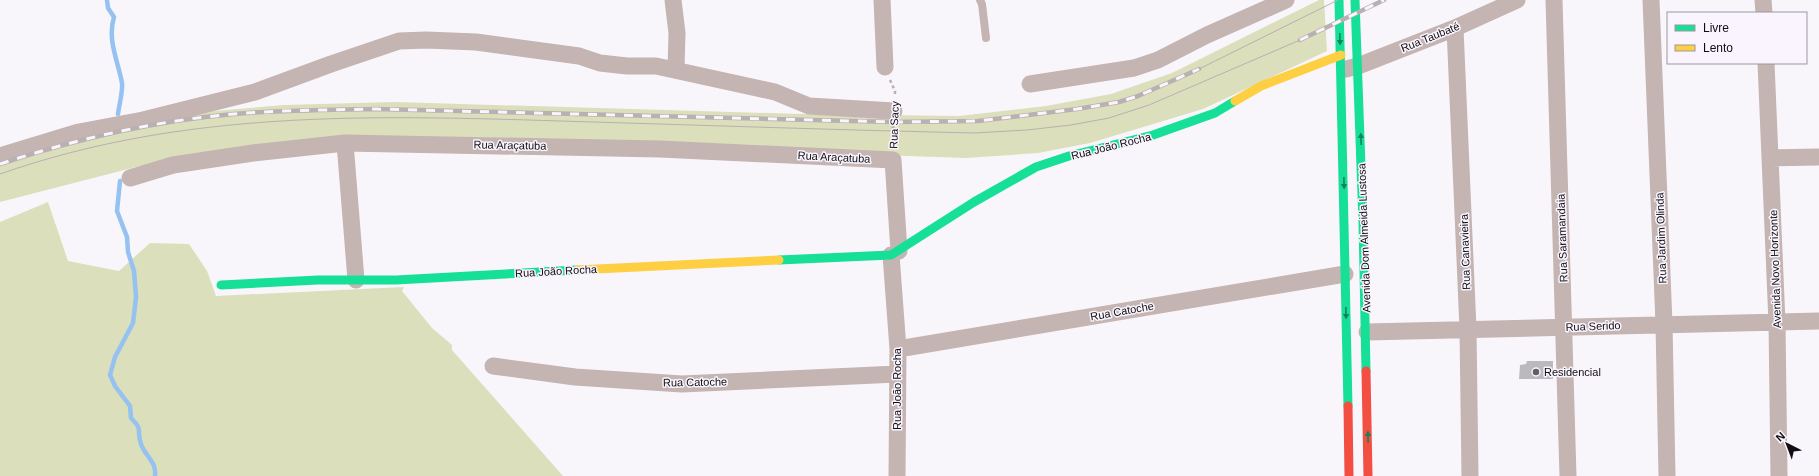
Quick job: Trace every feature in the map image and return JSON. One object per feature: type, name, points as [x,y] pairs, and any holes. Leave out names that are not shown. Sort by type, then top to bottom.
[{"type":"street","points":[[673,0],[677,33],[676,69]]},
{"type":"street","points":[[882,0],[885,68]]},
{"type":"street","points":[[1030,84],[1134,68],[1158,60],[1207,35],[1286,0]]},
{"type":"street","name":"Avenida Dom Almeida Lustosa","points":[[1339,0],[1347,64],[1366,332],[1368,476]]},
{"type":"street","name":"Avenida Dom Almeida Lustosa","points":[[1349,476],[1345,274],[1347,64],[1355,0]]},
{"type":"street","name":"Rua Taubaté","points":[[1347,64],[1455,28],[1517,0]]},
{"type":"street","name":"Rua Saramandaia","points":[[1554,0],[1565,327],[1568,476]]},
{"type":"street","name":"Rua Jardim Olinda","points":[[1651,0],[1664,324],[1667,476]]},
{"type":"street","points":[[1763,0],[1764,12]]},
{"type":"street","name":"Rua Canavieira","points":[[1455,28],[1468,328],[1470,476]]},
{"type":"street","points":[[0,156],[79,132],[143,120],[255,92],[399,41],[426,40],[476,42],[579,56],[600,63],[627,66],[656,66],[676,69],[724,82],[775,92],[809,106],[894,111]]},
{"type":"street","name":"Rua João Rocha","points":[[221,285],[396,280],[895,253],[974,202],[1036,167],[1069,156],[1153,135],[1208,115],[1261,86],[1347,64]]},
{"type":"street","name":"Avenida Novo Horizonte","points":[[1766,64],[1777,323],[1779,476]]},
{"type":"street","points":[[345,143],[356,280]]},
{"type":"street","name":"Rua Araçatuba","points":[[130,178],[173,165],[253,152],[345,143],[660,149],[893,160]]},
{"type":"street","points":[[1771,158],[1819,156]]},
{"type":"street","name":"Rua Sacy","points":[[893,160],[895,253]]},
{"type":"street","name":"Rua João Rocha","points":[[895,253],[898,349],[898,476]]},
{"type":"street","name":"Rua Catoche","points":[[898,349],[1345,274]]},
{"type":"street","name":"Rua Serido","points":[[1366,332],[1468,328],[1819,321]]},
{"type":"street","name":"Rua Catoche","points":[[493,366],[575,377],[682,384],[897,374]]},
{"type":"lane","points":[[980,0],[982,4],[986,38]]},
{"type":"path","name":"Rua Sacy","points":[[885,68],[895,91],[893,160]]},
{"type":"green space","points":[[1319,0],[1324,0],[1327,51],[1203,109],[1090,143],[1038,153],[966,158],[878,155],[251,147],[136,167],[0,202],[0,158],[191,113],[284,105],[395,102],[802,114],[959,116],[1046,106],[1111,94],[1172,73]]},
{"type":"green space","points":[[48,202],[68,261],[119,271],[150,243],[189,244],[207,271],[216,296],[404,287],[402,291],[432,328],[452,345],[452,350],[563,476],[0,476],[0,222]]},
{"type":"building","name":"Residencial","points":[[1527,361],[1553,361],[1553,379],[1519,379],[1520,365],[1526,364]]},
{"type":"waterway","points":[[107,0],[108,8],[114,17],[112,26],[112,42],[122,83],[118,114]]},
{"type":"waterway","points":[[120,181],[117,211],[127,237],[128,252],[134,271],[136,297],[133,323],[115,357],[110,375],[115,386],[130,406],[131,418],[139,428],[141,444],[153,463],[155,476]]},
{"type":"tram line","points":[[1199,69],[1338,0]]},
{"type":"tram line","points":[[0,174],[69,153],[138,138],[207,128],[277,121],[347,118],[489,119],[974,133],[1027,130],[1071,125],[1109,118],[1149,105],[1300,40]]},
{"type":"railway","points":[[1300,40],[1384,0]]},
{"type":"railway","points":[[0,164],[86,139],[145,126],[204,117],[305,110],[376,109],[893,122],[978,121],[1077,109],[1119,102],[1138,96],[1199,69]]},
{"type":"traffic: fast","points":[[1339,0],[1348,406]]},
{"type":"traffic: fast","points":[[1355,0],[1363,222],[1366,371]]},
{"type":"traffic: fast","points":[[779,260],[891,255],[974,202],[1036,167],[1069,156],[1153,135],[1215,113],[1235,101]]},
{"type":"traffic: fast","points":[[221,285],[318,280],[396,280],[577,270]]},
{"type":"traffic: slow","points":[[1235,101],[1261,86],[1341,55]]},
{"type":"traffic: slow","points":[[577,270],[779,260]]},
{"type":"traffic: jam","points":[[1366,371],[1368,476]]},
{"type":"traffic: jam","points":[[1348,406],[1349,476]]},
{"type":"place","name":"Residencial","points":[[1536,372]]}]
